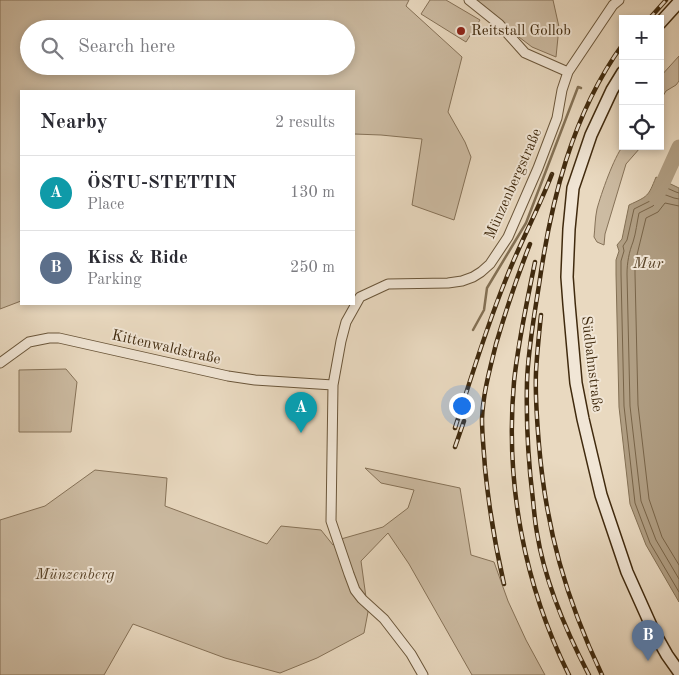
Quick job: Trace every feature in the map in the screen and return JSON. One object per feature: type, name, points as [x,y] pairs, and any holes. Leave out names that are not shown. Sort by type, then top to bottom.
[{"type":"main road","points":[[664,19],[679,2]]},
{"type":"main road","name":"Südbahnstraße","points":[[619,79],[591,135],[574,188],[568,229],[568,304],[576,383],[601,495],[627,572],[653,630],[667,656],[679,672]]},
{"type":"street","points":[[470,0],[499,24],[525,53],[568,72]]},
{"type":"street","name":"Münzenbergstraße","points":[[424,675],[411,654],[384,619],[355,590],[331,521],[333,385],[340,342],[346,322],[360,296],[388,284],[462,281],[473,277],[490,264],[508,237],[538,168],[557,118],[562,90],[568,72],[614,2]]},
{"type":"street","name":"Kittenwaldstraße","points":[[0,363],[29,342],[59,338],[228,376],[255,380],[333,385]]},
{"type":"green space","points":[[0,0],[409,0],[406,6],[462,57],[448,112],[471,157],[454,220],[412,205],[422,139],[355,134],[355,90],[20,90],[20,301],[0,309]]},
{"type":"green space","name":"Reitstall Gollob","points":[[430,0],[446,0],[480,20],[466,42],[421,14]]},
{"type":"green space","points":[[475,0],[553,0],[559,27],[556,57],[532,47],[498,21]]},
{"type":"green space","points":[[679,56],[679,81],[664,94],[664,73]]},
{"type":"green space","points":[[638,150],[626,164],[605,234],[604,245],[597,242],[594,237],[596,212],[601,194],[619,151]]},
{"type":"green space","points":[[66,369],[77,382],[71,432],[19,432],[19,370]]},
{"type":"green space","name":"Münzenberg","points":[[365,468],[460,488],[471,555],[494,562],[508,601],[545,675],[472,675],[409,564],[388,533],[361,561],[368,612],[364,633],[317,658],[280,673],[225,658],[133,624],[104,675],[0,675],[0,520],[45,506],[95,470],[167,478],[165,506],[267,544],[281,526],[321,530],[333,545],[341,539],[383,527],[408,508],[414,490],[381,483]]},
{"type":"water","name":"Mur","points":[[656,177],[679,188],[679,602],[646,545],[630,504],[619,407],[616,260],[619,251],[617,245],[622,239],[629,205],[647,195]]},
{"type":"waterway","points":[[473,330],[484,310],[487,288],[526,223],[578,87],[581,88]]},
{"type":"waterway","name":"Mur","points":[[656,198],[679,147]]},
{"type":"railway","points":[[653,15],[666,0]]},
{"type":"railway","points":[[589,675],[557,606],[541,552],[535,521],[529,456],[528,370],[531,333],[544,253],[557,190],[566,159],[590,99],[619,50]]},
{"type":"railway","points":[[455,428],[499,297],[552,174]]},
{"type":"railway","points":[[504,584],[490,512],[482,419],[487,381],[496,344],[530,244]]},
{"type":"railway","points":[[535,262],[514,382],[512,458],[521,533],[529,569],[553,641],[569,675]]},
{"type":"railway","points":[[541,315],[536,365],[536,399],[542,476],[547,506],[568,591],[589,647],[602,675]]},
{"type":"railway","points":[[455,447],[464,421]]},
{"type":"place","name":"Reitstall Gollob","points":[[461,31]]},
{"type":"place","name":"ÖSTU-STETTIN","points":[[301,433]]},
{"type":"place","name":"Kiss & Ride","points":[[648,661]]}]
